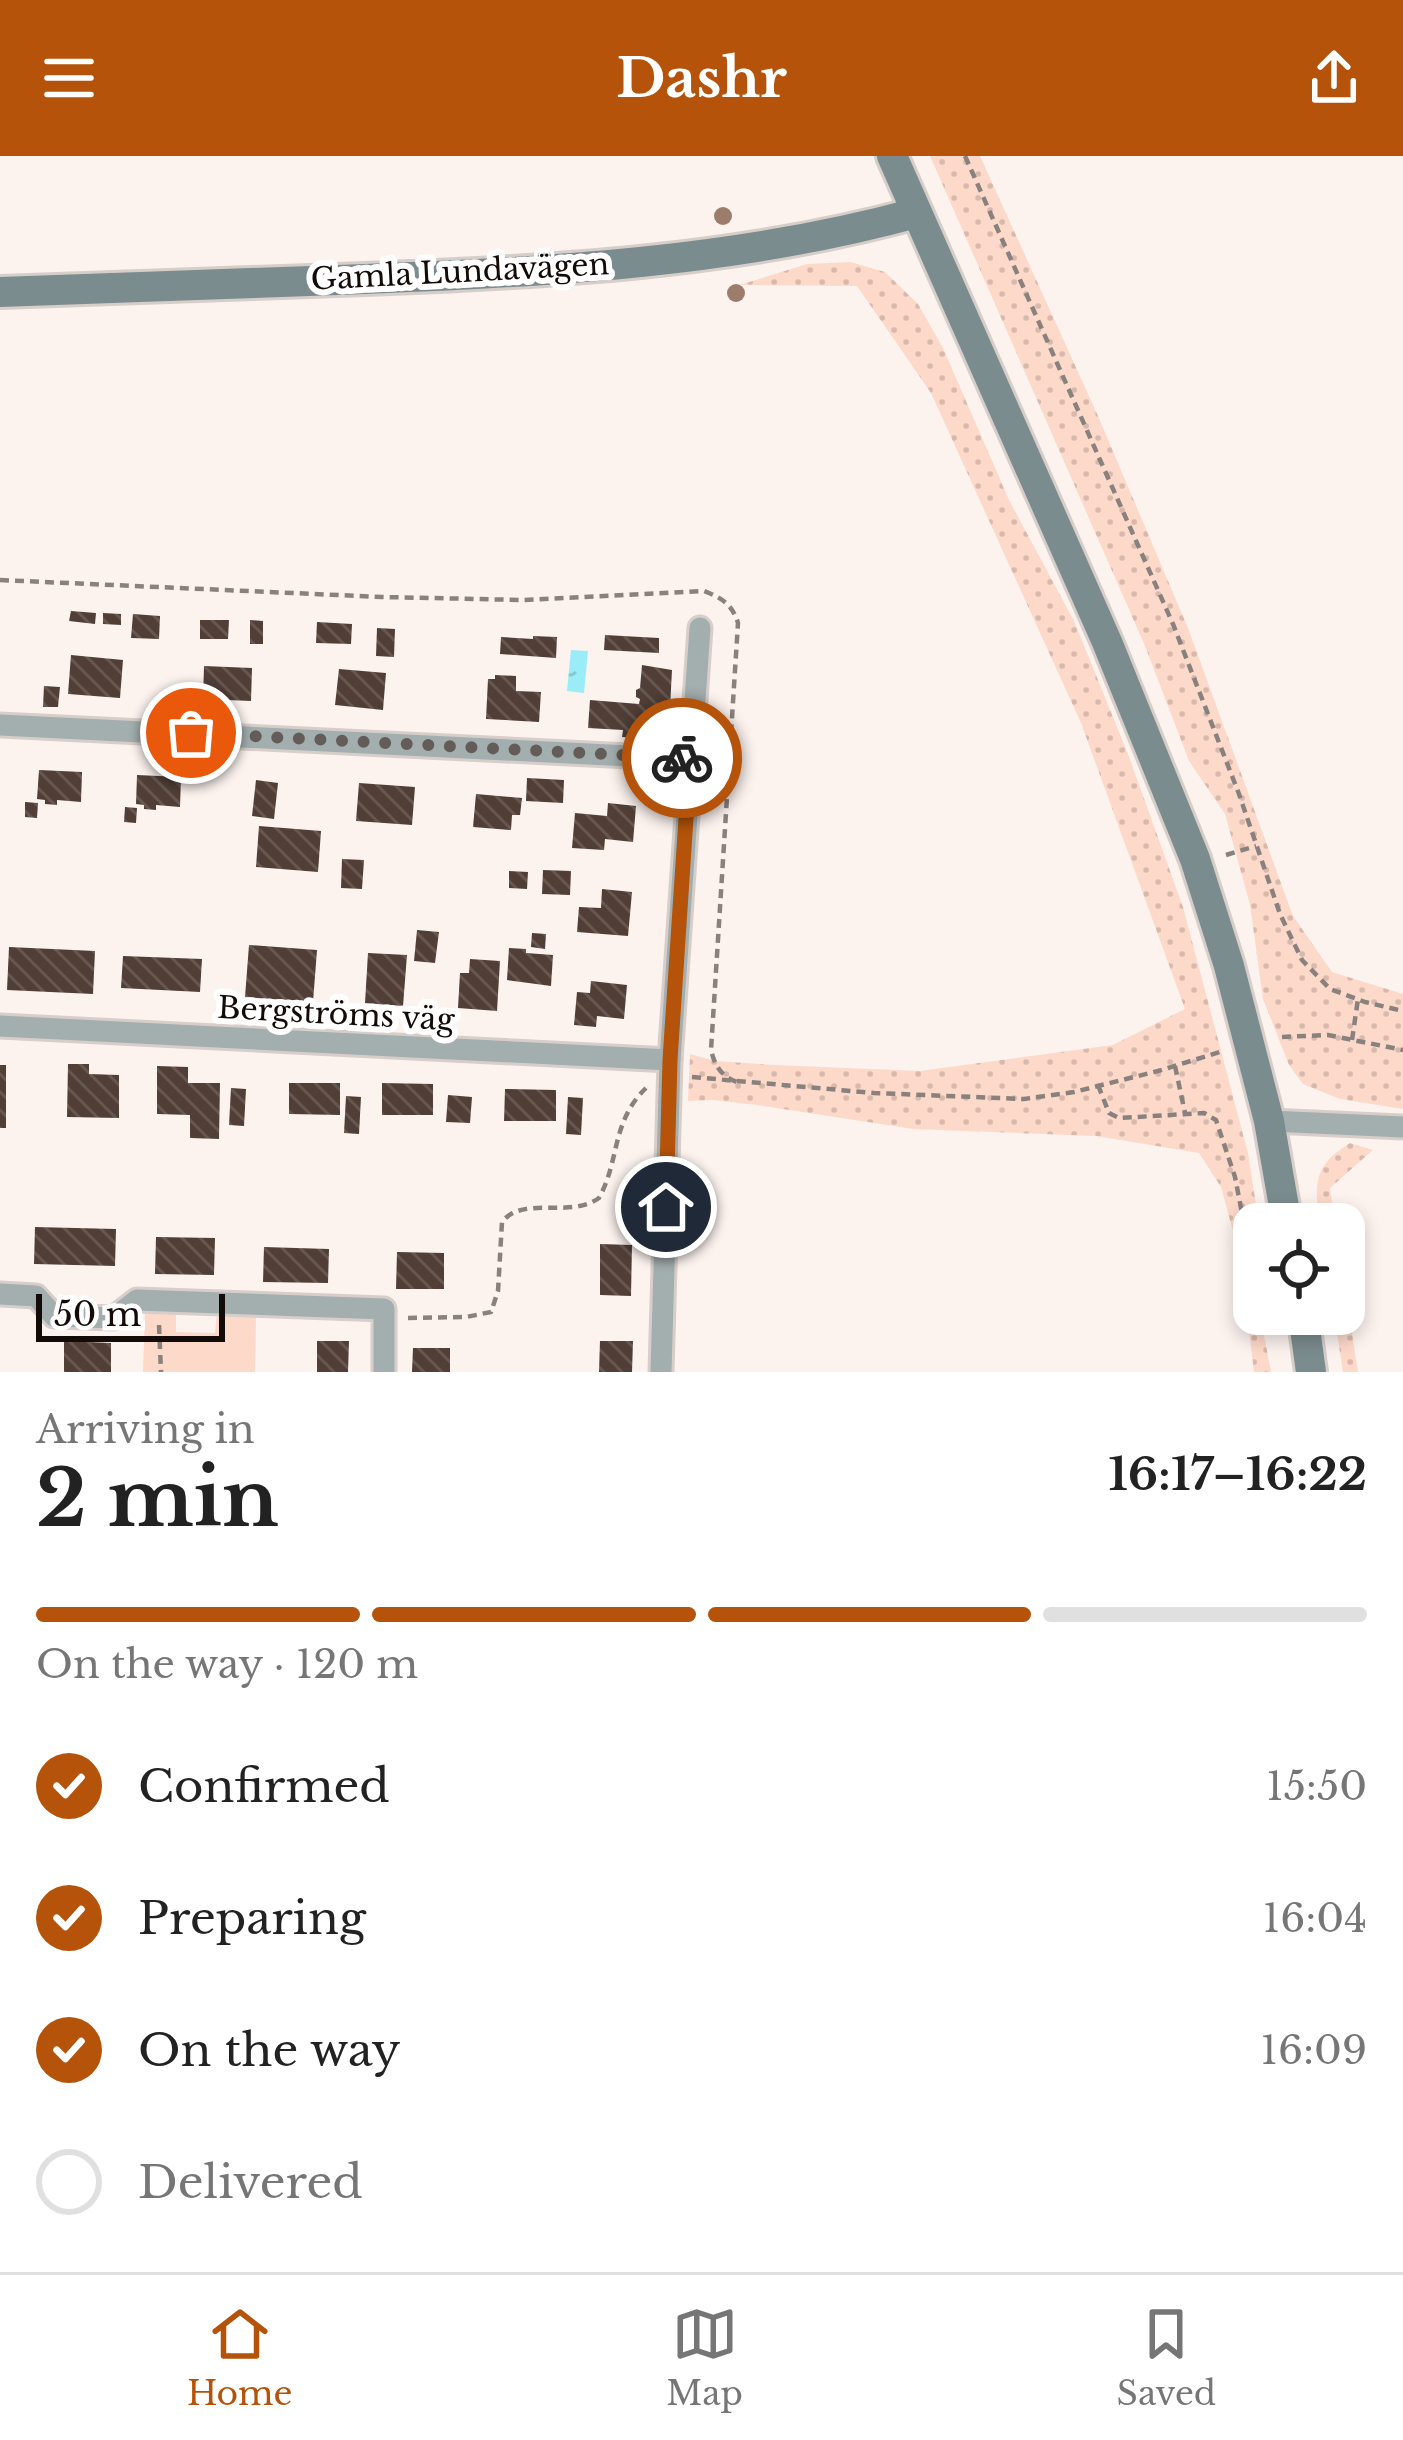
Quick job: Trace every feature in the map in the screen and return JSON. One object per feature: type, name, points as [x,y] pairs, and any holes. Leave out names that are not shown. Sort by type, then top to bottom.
[{"type":"main road","points":[[892,156],[1107,642],[1195,859],[1229,966],[1269,1121],[1283,1203]]},
{"type":"main road","name":"Gamla Lundavägen","points":[[0,292],[551,271],[699,256],[866,227],[916,213]]},
{"type":"main road","points":[[1306,1335],[1312,1372]]},
{"type":"street","points":[[661,1372],[669,1073],[700,628]]},
{"type":"street","points":[[0,724],[690,758]]},
{"type":"street","name":"Bergströms väg","points":[[0,1026],[669,1073]]},
{"type":"street","points":[[1269,1121],[1403,1127]]},
{"type":"street","points":[[0,1294],[36,1296],[54,1316],[114,1318],[137,1300],[384,1309],[384,1372]]},
{"type":"path","points":[[965,156],[1174,624],[1280,914],[1302,960],[1330,989],[1403,1011]]},
{"type":"path","points":[[0,580],[406,598],[524,600],[704,591],[719,597],[738,623],[711,1050],[720,1071],[737,1082]]},
{"type":"path","points":[[1226,855],[1256,847]]},
{"type":"path","points":[[1352,1040],[1358,999]]},
{"type":"path","points":[[1282,1037],[1328,1035],[1403,1050]]},
{"type":"path","points":[[384,1319],[491,1312],[498,1291],[500,1228],[508,1214],[519,1209],[578,1208],[599,1198],[622,1118],[646,1088],[669,1073],[737,1082],[1002,1099],[1049,1096],[1220,1052]]},
{"type":"path","points":[[1175,1066],[1185,1114]]},
{"type":"path","points":[[1098,1085],[1109,1113],[1119,1118],[1208,1113],[1216,1120],[1240,1203]]},
{"type":"path","points":[[159,1301],[161,1372]]},
{"type":"shaded area","points":[[930,156],[980,156],[1188,628],[1293,916],[1332,972],[1403,994],[1403,1109],[1340,1099],[1303,1084],[1289,1065],[1263,999],[1250,905],[1225,814],[1189,761],[1145,646]]},
{"type":"shaded area","points":[[850,262],[885,272],[918,304],[943,348],[1009,500],[1074,621],[1183,907],[1248,1153],[1256,1203],[1233,1203],[1233,1231],[1221,1187],[1199,1153],[1096,1136],[913,1129],[757,1105],[688,1101],[690,1054],[715,1061],[920,1071],[1113,1045],[1185,1009],[1081,723],[931,393],[857,286],[740,285],[807,264]]},
{"type":"shaded area","points":[[1350,1143],[1373,1150],[1330,1188],[1332,1203],[1318,1203],[1319,1177],[1329,1160]]},
{"type":"shaded area","points":[[145,1312],[176,1312],[176,1332],[215,1333],[217,1314],[256,1315],[255,1372],[143,1372]]},
{"type":"shaded area","points":[[1250,1335],[1264,1335],[1271,1372],[1254,1372]]},
{"type":"shaded area","points":[[1337,1335],[1352,1335],[1358,1372],[1343,1372]]},
{"type":"water","points":[[571,650],[588,651],[584,693],[567,691]]},
{"type":"building","points":[[71,611],[96,613],[95,624],[69,621]]},
{"type":"building","points":[[103,613],[121,614],[121,625],[103,624]]},
{"type":"building","points":[[133,614],[160,616],[159,639],[131,638]]},
{"type":"building","points":[[200,620],[229,620],[228,639],[200,639]]},
{"type":"building","points":[[250,620],[263,621],[263,644],[250,644]]},
{"type":"building","points":[[317,622],[352,624],[351,644],[316,643]]},
{"type":"building","points":[[377,628],[395,629],[394,657],[376,656]]},
{"type":"building","points":[[605,635],[659,638],[659,653],[604,650]]},
{"type":"building","points":[[501,637],[557,637],[556,658],[500,654]]},
{"type":"building","points":[[71,655],[123,660],[120,698],[68,694]]},
{"type":"building","points":[[642,665],[672,670],[663,733],[650,732],[650,739],[622,737],[623,730],[588,728],[590,700],[639,704],[636,690]]},
{"type":"building","points":[[204,666],[252,668],[251,701],[203,699]]},
{"type":"building","points":[[339,669],[386,673],[383,710],[335,705]]},
{"type":"building","points":[[516,676],[516,691],[541,692],[539,722],[486,719],[488,679]]},
{"type":"building","points":[[44,686],[60,687],[58,707],[43,707]]},
{"type":"building","points":[[39,770],[82,772],[81,802],[57,800],[57,805],[37,799]]},
{"type":"building","points":[[137,775],[181,777],[180,807],[156,805],[156,810],[136,804]]},
{"type":"building","points":[[527,778],[564,780],[563,803],[526,801]]},
{"type":"building","points":[[256,780],[278,783],[274,819],[252,816]]},
{"type":"building","points":[[359,783],[415,787],[412,825],[356,821]]},
{"type":"building","points":[[476,794],[522,798],[520,815],[512,815],[511,830],[473,827]]},
{"type":"building","points":[[25,802],[38,803],[37,818],[25,817]]},
{"type":"building","points":[[608,803],[636,806],[633,842],[605,839],[604,850],[572,848],[575,813],[607,816]]},
{"type":"building","points":[[125,807],[137,808],[136,823],[124,822]]},
{"type":"building","points":[[259,826],[321,831],[318,872],[256,867]]},
{"type":"building","points":[[342,859],[364,860],[362,889],[341,888]]},
{"type":"building","points":[[543,870],[571,871],[570,895],[542,894]]},
{"type":"building","points":[[509,871],[528,872],[527,889],[509,888]]},
{"type":"building","points":[[602,889],[632,892],[628,936],[577,932],[579,907],[601,908]]},
{"type":"building","points":[[417,930],[439,932],[435,963],[414,961]]},
{"type":"building","points":[[532,933],[546,934],[545,949],[531,947]]},
{"type":"building","points":[[249,945],[317,950],[313,1002],[245,997]]},
{"type":"building","points":[[9,947],[95,951],[93,994],[7,990]]},
{"type":"building","points":[[509,948],[553,955],[551,986],[507,980]]},
{"type":"building","points":[[368,953],[407,955],[403,1006],[365,1003]]},
{"type":"building","points":[[123,956],[202,959],[200,992],[121,988]]},
{"type":"building","points":[[470,959],[500,961],[497,1011],[458,1008],[460,973],[469,973]]},
{"type":"building","points":[[591,981],[627,985],[624,1019],[597,1016],[596,1027],[574,1025],[577,992],[590,993]]},
{"type":"building","points":[[68,1064],[89,1064],[89,1074],[119,1075],[119,1118],[67,1117]]},
{"type":"building","points":[[0,1065],[6,1065],[6,1128],[0,1128]]},
{"type":"building","points":[[157,1066],[188,1067],[188,1083],[220,1083],[219,1139],[190,1138],[190,1115],[157,1114]]},
{"type":"building","points":[[289,1083],[340,1083],[340,1115],[289,1114]]},
{"type":"building","points":[[382,1083],[433,1084],[433,1115],[382,1115]]},
{"type":"building","points":[[231,1088],[246,1089],[244,1126],[229,1125]]},
{"type":"building","points":[[505,1089],[556,1090],[556,1121],[504,1121]]},
{"type":"building","points":[[448,1095],[472,1097],[470,1123],[446,1122]]},
{"type":"building","points":[[346,1096],[361,1097],[359,1134],[344,1133]]},
{"type":"building","points":[[568,1097],[583,1098],[581,1135],[566,1134]]},
{"type":"building","points":[[35,1227],[116,1229],[115,1266],[34,1264]]},
{"type":"building","points":[[156,1237],[215,1238],[214,1275],[155,1274]]},
{"type":"building","points":[[600,1244],[632,1245],[631,1296],[600,1295]]},
{"type":"building","points":[[264,1247],[329,1249],[328,1283],[263,1282]]},
{"type":"building","points":[[397,1252],[444,1253],[444,1289],[396,1289]]},
{"type":"building","points":[[64,1341],[111,1343],[111,1372],[64,1372]]},
{"type":"building","points":[[317,1341],[349,1341],[348,1372],[317,1372]]},
{"type":"building","points":[[600,1341],[633,1341],[632,1372],[599,1372]]},
{"type":"building","points":[[413,1348],[450,1348],[450,1372],[412,1372]]},
{"type":"way so far","points":[[191,733],[682,758]]},
{"type":"route","points":[[666,1207],[670,1060],[690,758],[682,758]]}]
